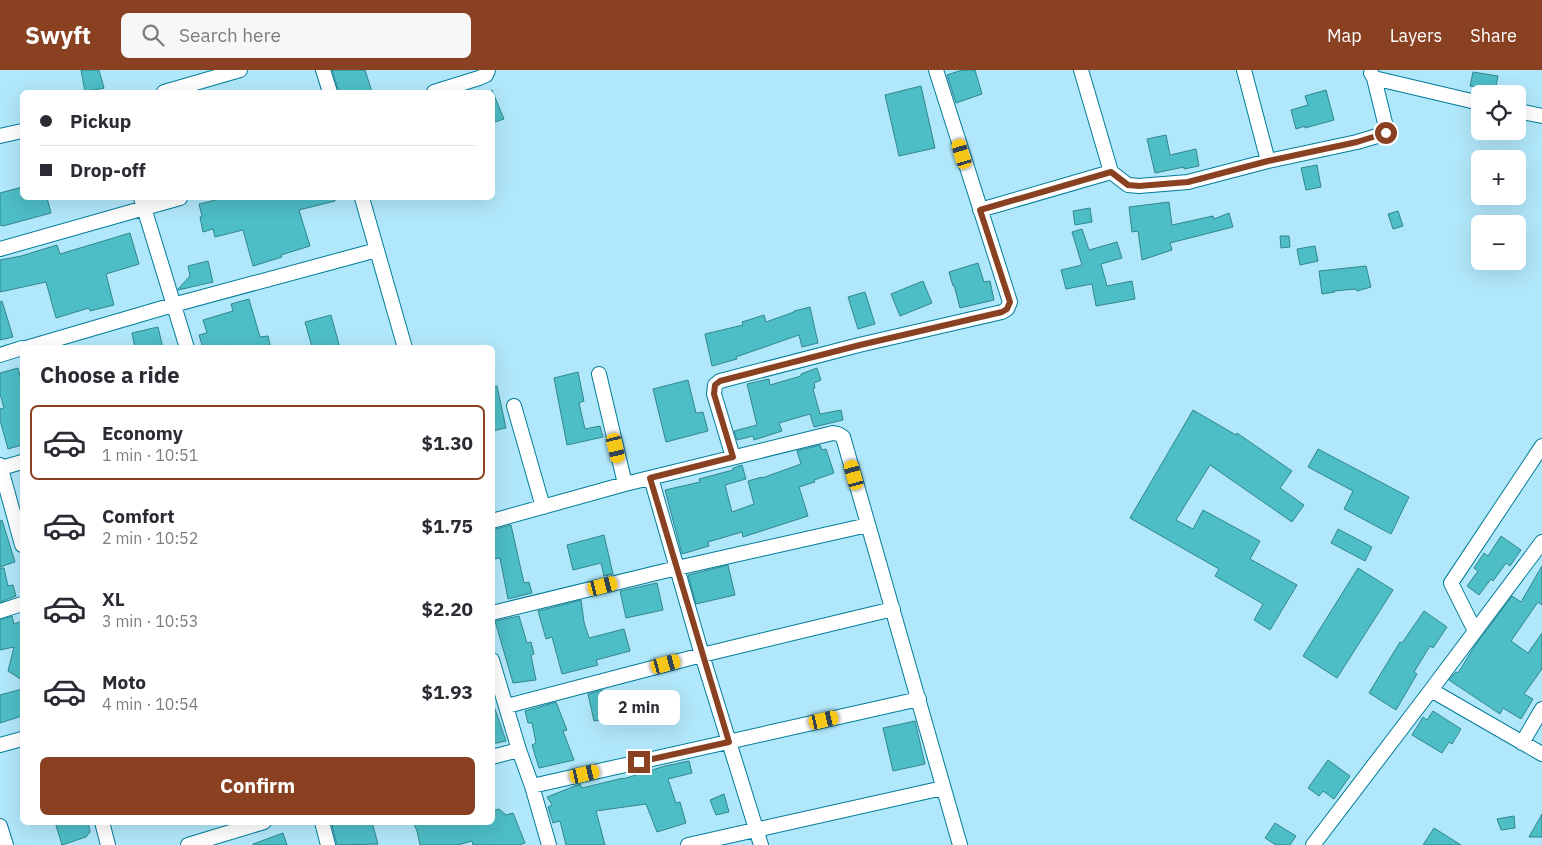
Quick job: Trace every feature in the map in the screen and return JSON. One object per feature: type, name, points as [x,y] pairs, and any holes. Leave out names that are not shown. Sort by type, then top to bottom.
[{"type":"street","points":[[171,90],[240,70]]},
{"type":"street","points":[[323,70],[329,90]]},
{"type":"street","points":[[440,90],[479,78],[486,75],[488,70]]},
{"type":"street","points":[[733,457],[714,394],[715,385],[720,381],[860,345],[1002,312],[1007,309],[1010,302],[936,70]]},
{"type":"street","points":[[1081,70],[1111,172],[1128,185],[1139,186],[1188,182],[1268,161],[1357,142],[1386,133],[1372,74],[1471,100]]},
{"type":"street","points":[[1244,70],[1268,161]]},
{"type":"street","points":[[1526,113],[1542,116]]},
{"type":"street","points":[[0,136],[20,131]]},
{"type":"street","points":[[980,210],[1111,172]]},
{"type":"street","points":[[0,249],[142,203],[165,200]]},
{"type":"street","points":[[363,200],[404,345]]},
{"type":"street","points":[[142,203],[186,345]]},
{"type":"street","points":[[34,345],[173,304],[377,250]]},
{"type":"street","points":[[0,355],[20,349]]},
{"type":"street","points":[[599,374],[625,484]]},
{"type":"street","points":[[514,406],[543,507]]},
{"type":"street","points":[[495,520],[625,484],[833,433],[838,434],[845,441],[960,845]]},
{"type":"street","points":[[1475,631],[1451,583],[1542,446]]},
{"type":"street","points":[[20,462],[0,466],[20,538]]},
{"type":"street","points":[[650,478],[760,845]]},
{"type":"street","points":[[495,613],[677,568],[868,525]]},
{"type":"street","points":[[1313,845],[1542,542]]},
{"type":"street","points":[[0,611],[20,605]]},
{"type":"street","points":[[507,706],[702,655],[893,609]]},
{"type":"street","points":[[495,669],[518,750],[532,786],[549,845]]},
{"type":"street","points":[[1431,690],[1542,754]]},
{"type":"street","points":[[532,786],[919,698]]},
{"type":"street","points":[[1522,743],[1542,709]]},
{"type":"street","points":[[0,745],[20,740]]},
{"type":"street","points":[[495,756],[518,750]]},
{"type":"street","points":[[688,845],[943,788]]},
{"type":"street","points":[[103,825],[108,845]]},
{"type":"street","points":[[188,845],[254,825]]},
{"type":"street","points":[[323,825],[328,845]]},
{"type":"street","points":[[0,826],[6,845]]},
{"type":"building","points":[[81,70],[99,70],[104,88],[85,90]]},
{"type":"building","points":[[332,70],[365,70],[371,90],[338,90]]},
{"type":"building","points":[[962,70],[975,70],[982,94],[956,103],[947,75]]},
{"type":"building","points":[[1473,72],[1498,76],[1496,85],[1470,86]]},
{"type":"building","points":[[921,86],[935,148],[899,156],[885,95]]},
{"type":"building","points":[[1326,90],[1334,120],[1296,129],[1291,110],[1308,105],[1305,96]]},
{"type":"building","points":[[495,97],[504,119],[495,122]]},
{"type":"building","points":[[1166,135],[1170,155],[1196,149],[1199,166],[1155,173],[1147,139]]},
{"type":"building","points":[[1317,165],[1321,187],[1306,190],[1301,168]]},
{"type":"building","points":[[20,188],[20,200],[48,200],[51,213],[3,226],[0,225],[0,193]]},
{"type":"building","points":[[216,200],[335,200],[299,210],[310,246],[253,266],[243,230],[215,237],[213,229],[203,232],[199,204]]},
{"type":"building","points":[[1169,202],[1172,225],[1213,216],[1214,219],[1229,213],[1233,227],[1170,243],[1172,250],[1142,260],[1138,231],[1132,232],[1129,207]]},
{"type":"building","points":[[1090,208],[1092,222],[1075,225],[1073,211]]},
{"type":"building","points":[[1398,211],[1403,226],[1393,229],[1388,214]]},
{"type":"building","points":[[1082,229],[1089,250],[1117,242],[1122,258],[1101,264],[1107,286],[1132,281],[1135,299],[1096,306],[1092,284],[1066,289],[1061,270],[1082,265],[1072,232]]},
{"type":"building","points":[[130,233],[139,264],[106,274],[114,305],[90,311],[89,308],[56,318],[46,282],[0,292],[0,260],[57,245],[60,254]]},
{"type":"building","points":[[1280,236],[1289,236],[1290,247],[1281,248]]},
{"type":"building","points":[[1315,246],[1318,261],[1300,265],[1297,249]]},
{"type":"building","points":[[208,261],[213,282],[178,290],[190,276],[188,266]]},
{"type":"building","points":[[978,263],[984,282],[990,281],[994,300],[960,308],[949,272]]},
{"type":"building","points":[[1366,266],[1371,287],[1357,291],[1356,289],[1322,294],[1319,271]]},
{"type":"building","points":[[923,281],[932,303],[900,316],[891,294]]},
{"type":"building","points":[[865,292],[875,324],[858,329],[848,297]]},
{"type":"building","points":[[249,299],[260,337],[268,336],[270,345],[202,345],[199,335],[207,333],[203,320],[233,311],[231,304]]},
{"type":"building","points":[[2,301],[13,337],[0,340],[0,302]]},
{"type":"building","points":[[810,307],[818,343],[802,347],[799,335],[736,357],[737,359],[712,366],[705,334],[743,325],[742,322],[764,315],[766,322]]},
{"type":"building","points":[[331,315],[339,345],[311,345],[305,322]]},
{"type":"building","points":[[158,327],[162,345],[134,345],[132,333]]},
{"type":"building","points":[[18,368],[20,376],[20,446],[8,449],[0,420],[0,409],[4,408],[0,394],[0,373]]},
{"type":"building","points":[[817,368],[821,380],[814,383],[815,388],[813,389],[820,414],[841,410],[843,420],[814,427],[810,414],[779,423],[782,431],[754,440],[753,436],[737,440],[734,431],[757,425],[747,384],[769,379],[770,385],[801,376],[801,374]]},
{"type":"building","points":[[578,372],[584,401],[579,403],[585,429],[600,426],[603,437],[567,445],[554,378]]},
{"type":"building","points":[[688,380],[696,413],[703,412],[708,431],[666,442],[653,389]]},
{"type":"building","points":[[495,386],[497,386],[506,428],[495,430]]},
{"type":"building","points":[[1193,410],[1236,435],[1237,433],[1292,471],[1280,488],[1304,505],[1292,522],[1210,465],[1176,520],[1193,529],[1203,510],[1260,541],[1250,559],[1297,585],[1270,630],[1254,620],[1263,604],[1215,576],[1219,569],[1130,518]]},
{"type":"building","points":[[820,445],[822,450],[826,449],[834,473],[799,487],[808,516],[743,537],[742,532],[708,542],[709,546],[682,554],[665,490],[700,482],[699,479],[733,470],[733,468],[742,465],[746,479],[725,485],[732,512],[754,504],[748,481],[801,464],[797,451]]},
{"type":"building","points":[[1318,449],[1409,497],[1391,534],[1344,509],[1353,491],[1308,467]]},
{"type":"building","points":[[2,520],[15,562],[0,567],[0,521]]},
{"type":"building","points":[[511,525],[524,583],[529,582],[532,593],[508,599],[500,558],[495,559],[495,529]]},
{"type":"building","points":[[1338,529],[1372,547],[1365,561],[1331,543]]},
{"type":"building","points":[[604,535],[613,574],[604,576],[601,563],[573,570],[567,545]]},
{"type":"building","points":[[1501,536],[1521,550],[1510,566],[1506,563],[1493,581],[1491,579],[1479,595],[1467,586],[1478,571],[1474,568],[1484,553],[1488,556]]},
{"type":"building","points":[[728,565],[735,595],[696,604],[688,575]]},
{"type":"building","points":[[1542,566],[1542,605],[1538,602],[1511,641],[1528,653],[1542,633],[1542,669],[1524,694],[1533,699],[1521,719],[1503,708],[1500,714],[1449,680],[1456,672],[1458,673],[1474,647],[1512,596],[1521,602]]},
{"type":"building","points":[[0,568],[4,568],[8,586],[13,585],[16,596],[0,602]]},
{"type":"building","points":[[1358,568],[1393,590],[1337,678],[1303,656]]},
{"type":"building","points":[[657,583],[663,610],[626,618],[620,591]]},
{"type":"building","points":[[581,600],[584,622],[589,638],[624,629],[630,651],[596,660],[598,665],[562,674],[552,637],[546,639],[538,611]]},
{"type":"building","points":[[1424,611],[1447,627],[1433,648],[1430,646],[1414,672],[1417,674],[1396,710],[1369,693],[1400,642],[1402,643]]},
{"type":"building","points":[[12,616],[14,624],[20,622],[20,679],[8,671],[14,647],[0,650],[0,620]]},
{"type":"building","points":[[519,616],[527,643],[531,642],[534,654],[531,655],[536,680],[513,683],[495,621]]},
{"type":"building","points":[[20,690],[20,717],[0,723],[0,695]]},
{"type":"building","points":[[603,690],[613,718],[594,721],[588,694]]},
{"type":"building","points":[[556,702],[567,730],[563,731],[574,760],[539,768],[532,745],[536,743],[532,723],[528,723],[525,711]]},
{"type":"building","points":[[495,709],[506,741],[495,743]]},
{"type":"building","points":[[1433,711],[1461,729],[1452,744],[1449,742],[1442,753],[1412,735],[1423,717],[1427,720]]},
{"type":"building","points":[[915,721],[925,764],[893,771],[883,728]]},
{"type":"building","points":[[1328,760],[1350,776],[1334,799],[1323,791],[1319,796],[1308,788]]},
{"type":"building","points":[[689,761],[692,773],[668,779],[676,803],[680,802],[686,823],[657,832],[646,804],[596,811],[605,845],[566,845],[560,821],[553,823],[548,807],[552,805],[547,797],[580,784],[582,788]]},
{"type":"building","points":[[724,794],[729,812],[716,815],[710,800]]},
{"type":"building","points":[[499,809],[506,815],[513,813],[525,843],[519,845],[473,845],[472,841],[458,845],[420,845],[414,825],[495,825],[495,810]]},
{"type":"building","points":[[1542,814],[1542,837],[1529,837]]},
{"type":"building","points":[[1514,816],[1515,828],[1501,830],[1497,819]]},
{"type":"building","points":[[1275,823],[1296,836],[1290,845],[1276,845],[1265,838]]},
{"type":"building","points":[[56,825],[89,825],[90,832],[86,837],[62,845]]},
{"type":"building","points":[[332,825],[373,825],[378,844],[337,845]]},
{"type":"building","points":[[1434,828],[1461,845],[1423,845]]},
{"type":"building","points":[[283,833],[287,845],[253,845],[253,844]]},
{"type":"route","points":[[639,762],[729,742],[650,478],[733,457],[714,394],[713,389],[715,385],[720,381],[860,345],[1002,312],[1007,309],[1010,302],[980,210],[1111,172],[1128,185],[1139,186],[1188,182],[1268,161],[1357,142],[1386,133]]}]
